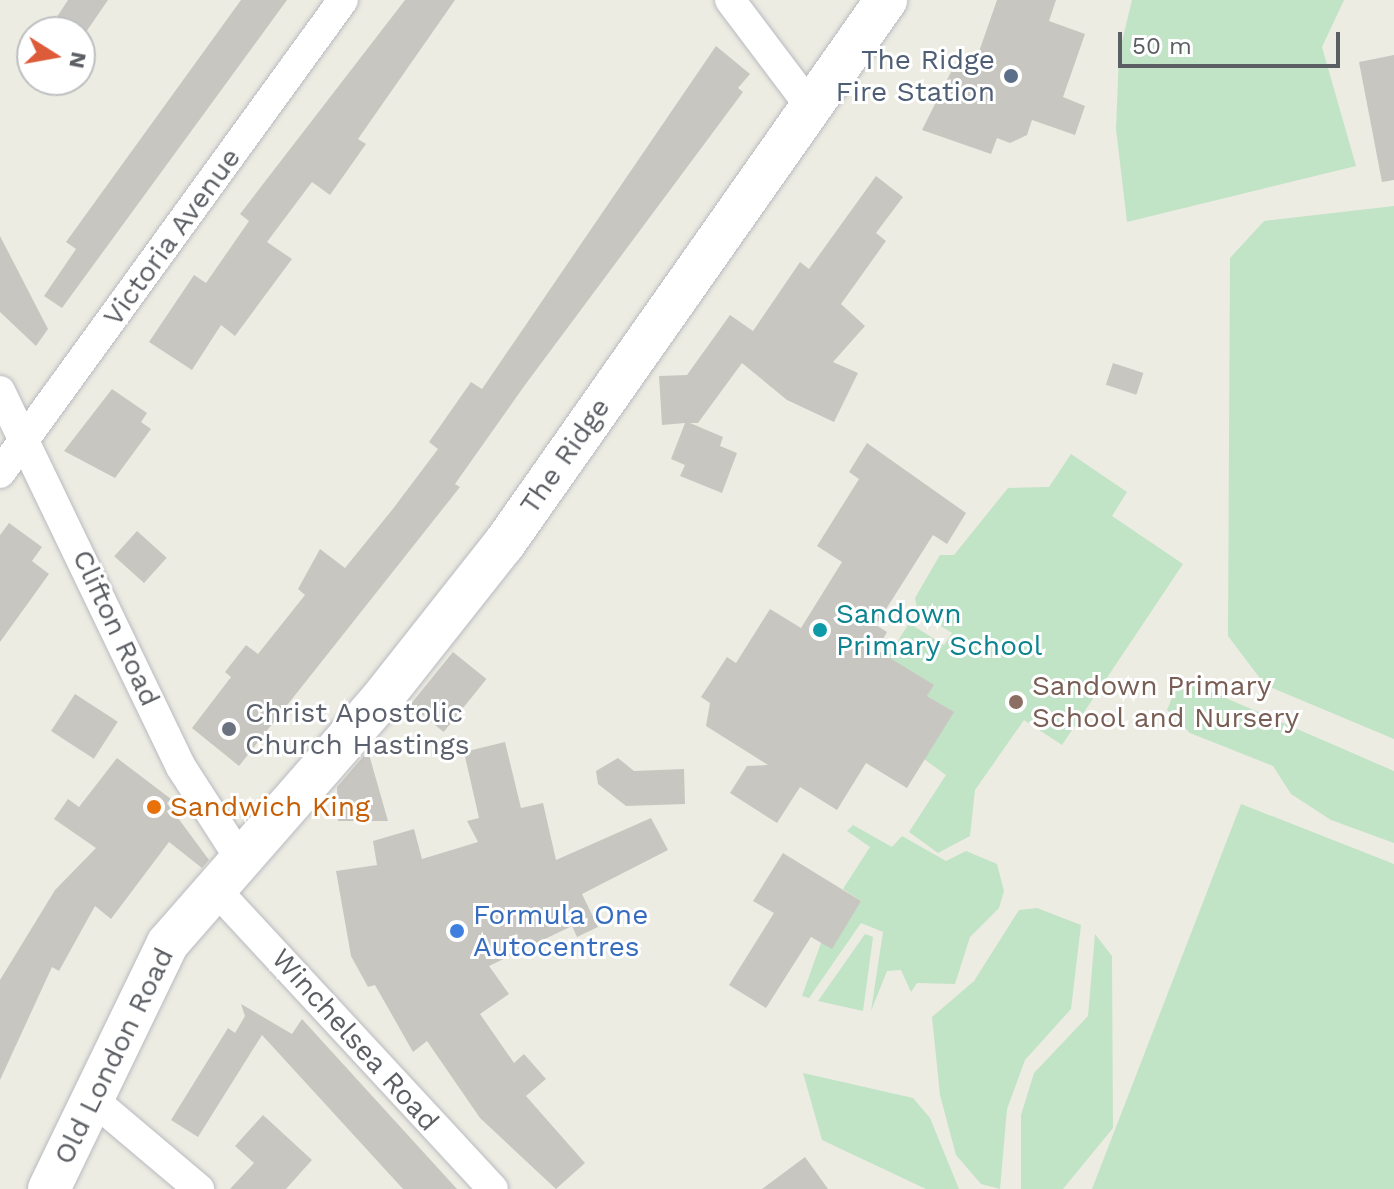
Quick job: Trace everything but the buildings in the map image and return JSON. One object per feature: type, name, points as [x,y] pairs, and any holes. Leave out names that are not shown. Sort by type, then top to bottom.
[{"type":"main road","name":"The Ridge","points":[[229,876],[504,544],[886,0]]},
{"type":"main road","name":"Old London Road","points":[[49,1189],[90,1097],[168,943],[229,876]]},
{"type":"street","name":"Victoria Avenue","points":[[0,473],[343,0]]},
{"type":"street","points":[[730,0],[810,106]]},
{"type":"street","name":"Clifton Road","points":[[0,391],[27,438],[229,876]]},
{"type":"street","name":"Winchelsea Road","points":[[229,876],[493,1189]]},
{"type":"street","points":[[90,1097],[199,1189]]},
{"type":"green space","points":[[1132,0],[1344,0],[1322,47],[1356,166],[1127,222],[1116,129],[1119,54]]},
{"type":"green space","points":[[1394,206],[1394,739],[1265,685],[1228,636],[1230,258],[1264,221]]},
{"type":"green space","points":[[1071,454],[1127,492],[1112,516],[1183,564],[1062,745],[1024,720],[975,790],[970,836],[938,853],[909,832],[946,775],[924,759],[953,712],[927,696],[933,685],[888,657],[909,623],[944,645],[952,633],[918,612],[915,598],[940,555],[954,555],[1008,488],[1049,487]]},
{"type":"green space","points":[[1191,683],[1394,771],[1394,843],[1331,820],[1291,794],[1273,766],[1190,733],[1167,710],[1176,688]]},
{"type":"green space","points":[[1241,804],[1394,864],[1394,1189],[1092,1189]]},
{"type":"green space","points":[[853,825],[892,847],[902,836],[946,861],[966,851],[997,864],[1004,891],[999,908],[970,937],[955,984],[917,983],[911,992],[901,970],[887,971],[871,1011],[883,932],[861,923],[809,998],[802,996],[821,943],[861,901],[843,889],[870,847],[847,831]]},
{"type":"green space","points":[[1037,908],[1081,925],[1071,1009],[1025,1060],[1007,1109],[1000,1189],[981,1184],[956,1155],[940,1095],[932,1017],[974,981],[1019,910]]},
{"type":"green space","points":[[865,934],[873,937],[863,1011],[818,1001]]},
{"type":"green space","points":[[1095,934],[1112,956],[1113,1128],[1063,1189],[1021,1189],[1021,1115],[1034,1073],[1088,1016]]},
{"type":"green space","points":[[803,1073],[913,1098],[930,1118],[959,1189],[926,1189],[822,1140]]},
{"type":"place","name":"The Ridge Fire Station","points":[[1011,76]]},
{"type":"place","name":"Sandown Primary School","points":[[820,630]]},
{"type":"place","name":"Sandown Primary School and Nursery","points":[[1016,702]]},
{"type":"place","name":"Christ Apostolic Church Hastings","points":[[229,729]]},
{"type":"place","name":"Sandwich King","points":[[154,807]]},
{"type":"place","name":"Formula One Autocentres","points":[[457,931]]}]
